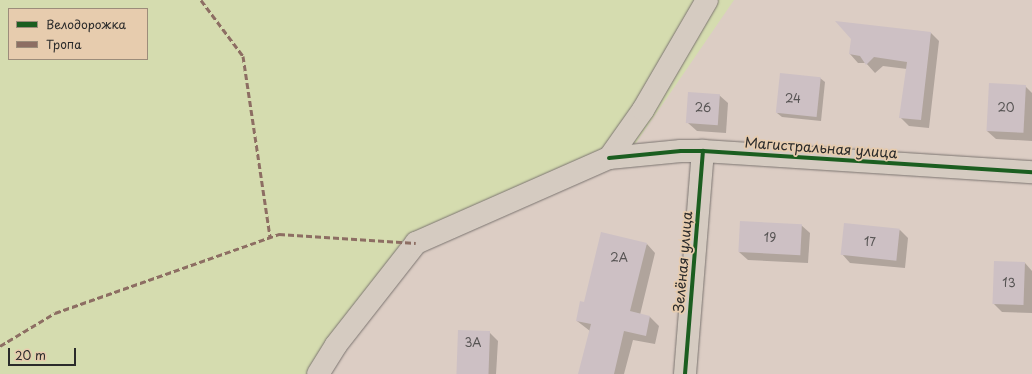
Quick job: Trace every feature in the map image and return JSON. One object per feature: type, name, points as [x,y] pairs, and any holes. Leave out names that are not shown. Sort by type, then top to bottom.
[{"type":"street","points":[[318,374],[336,345],[416,243],[609,158],[643,110],[707,0]]},
{"type":"street","name":"Магистральная улица","points":[[609,158],[681,151],[703,151],[1032,172]]},
{"type":"street","name":"Зелёная улица","points":[[685,374],[703,151]]},
{"type":"green space","points":[[0,0],[734,0],[636,143],[403,245],[307,374],[0,374]]},
{"type":"building","points":[[835,21],[931,32],[921,120],[899,118],[907,62],[874,57],[866,65],[860,56],[849,54],[851,39]]},
{"type":"building","points":[[780,73],[821,77],[817,117],[776,113]]},
{"type":"building","points":[[989,83],[1026,85],[1023,133],[986,131]]},
{"type":"building","points":[[688,92],[720,94],[718,125],[686,123]]},
{"type":"building","points":[[740,221],[802,224],[800,255],[738,252]]},
{"type":"building","points":[[844,223],[900,229],[896,261],[841,255]]},
{"type":"building","points":[[601,232],[647,243],[630,311],[650,316],[646,336],[624,331],[614,374],[578,374],[591,324],[576,321],[580,301],[584,302]]},
{"type":"building","points":[[994,261],[1025,262],[1023,305],[992,304]]},
{"type":"building","points":[[458,330],[490,331],[488,374],[456,374]]},
{"type":"marked path","points":[[201,0],[243,56],[270,237]]},
{"type":"marked path","points":[[0,346],[55,313],[279,234],[416,243]]},
{"type":"cycle path","points":[[609,158],[681,151],[703,151],[1032,172]]},
{"type":"cycle path","points":[[685,374],[703,151]]}]
